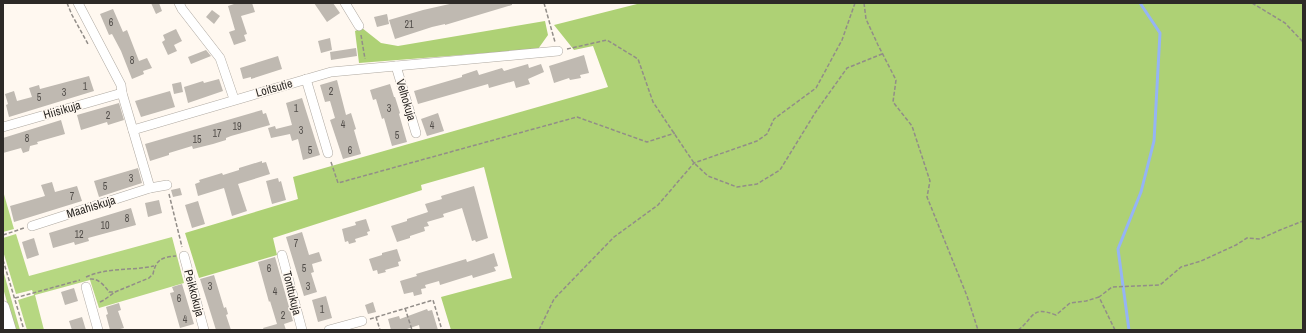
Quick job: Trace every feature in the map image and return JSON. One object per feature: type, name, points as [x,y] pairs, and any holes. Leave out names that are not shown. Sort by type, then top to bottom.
[{"type":"street","points":[[78,3],[121,85],[122,93],[150,188]]},
{"type":"street","points":[[179,3],[220,58],[234,99]]},
{"type":"street","points":[[345,3],[359,26]]},
{"type":"street","name":"Loitsutie","points":[[133,130],[234,99],[331,72],[558,52]]},
{"type":"street","name":"Velhokuja","points":[[396,66],[416,133]]},
{"type":"street","points":[[306,79],[328,153]]},
{"type":"street","name":"Hiisikuja","points":[[3,127],[122,93]]},
{"type":"street","name":"Maahiskuja","points":[[32,226],[150,188],[167,185]]},
{"type":"street","name":"Tonttukuja","points":[[282,255],[302,330]]},
{"type":"street","name":"Peikkokuja","points":[[184,256],[204,330]]},
{"type":"street","points":[[84,283],[98,330]]},
{"type":"street","points":[[3,307],[10,330]]},
{"type":"street","points":[[329,330],[362,321]]},
{"type":"path","points":[[544,3],[558,52],[607,40],[638,59],[653,102],[694,163],[708,176],[737,187],[758,184],[780,170],[815,113],[847,68],[882,54]]},
{"type":"path","points":[[539,330],[554,299],[614,237],[658,205],[694,163],[757,141],[767,134],[774,119],[816,88],[842,40],[854,3]]},
{"type":"path","points":[[864,3],[866,19],[896,80],[893,102],[912,126],[930,181],[927,197],[967,296],[978,330]]},
{"type":"path","points":[[1252,3],[1285,23],[1303,42]]},
{"type":"path","points":[[359,26],[366,69]]},
{"type":"path","points":[[328,153],[338,184],[577,117],[647,142],[675,133]]},
{"type":"path","points":[[91,305],[104,300],[115,292],[149,278],[154,274],[155,266],[158,260],[168,257],[184,256],[167,185]]},
{"type":"path","points":[[1018,330],[1032,314],[1040,312],[1056,315],[1070,303],[1086,301],[1099,297],[1112,287],[1160,285],[1181,267],[1200,261],[1236,245],[1247,238],[1260,239],[1303,221]]},
{"type":"path","points":[[3,235],[32,226]]},
{"type":"path","points":[[3,260],[24,330]]},
{"type":"path","points":[[84,283],[96,272],[142,269],[155,266]]},
{"type":"path","points":[[15,298],[31,293],[84,283],[93,278],[104,285],[109,292],[115,292]]},
{"type":"path","points":[[1099,297],[1115,330]]},
{"type":"path","points":[[362,321],[433,300],[442,330]]},
{"type":"path","points":[[405,308],[412,330]]},
{"type":"path","points":[[376,317],[380,330]]},
{"type":"green space","points":[[641,3],[1303,3],[1303,330],[451,330],[441,297],[512,278],[484,167],[421,185],[422,190],[273,238],[277,255],[199,278],[185,233],[298,199],[293,177],[608,87],[593,46],[574,50],[554,25]]},
{"type":"green space","points":[[545,21],[548,35],[538,49],[359,63],[355,31],[362,28],[381,43],[398,46]]},
{"type":"green space","points":[[3,191],[14,229],[3,232]]},
{"type":"green space","points":[[16,234],[29,276],[172,237],[184,283],[99,308],[90,280],[35,295],[44,330],[27,330],[18,300],[34,295],[32,290],[16,294],[3,251],[3,238]]},
{"type":"green space","points":[[3,270],[20,330],[15,330],[3,288]]},
{"type":"building","points":[[151,3],[159,3],[162,11],[156,14]]},
{"type":"building","points":[[237,3],[252,3],[255,12],[241,16],[247,34],[244,35],[246,41],[234,45],[229,32],[235,30],[228,6]]},
{"type":"building","points":[[314,3],[333,3],[340,13],[327,22]]},
{"type":"building","points":[[454,3],[512,3],[512,5],[395,39],[389,20]]},
{"type":"building","points":[[113,9],[123,32],[127,30],[139,61],[147,58],[152,68],[143,71],[144,74],[132,79],[121,51],[112,34],[109,35],[100,14]]},
{"type":"building","points":[[212,10],[220,16],[214,24],[206,17]]},
{"type":"building","points":[[387,14],[389,24],[377,27],[374,17]]},
{"type":"building","points":[[176,29],[182,41],[174,45],[177,51],[168,55],[162,42],[165,40],[163,35]]},
{"type":"building","points":[[330,38],[332,50],[321,53],[318,41]]},
{"type":"building","points":[[356,48],[357,56],[331,60],[330,52]]},
{"type":"building","points":[[206,50],[211,56],[191,64],[188,57]]},
{"type":"building","points":[[584,55],[589,73],[580,75],[581,78],[570,80],[569,78],[554,83],[549,66]]},
{"type":"building","points":[[278,56],[282,69],[251,79],[251,77],[243,79],[240,68]]},
{"type":"building","points":[[528,64],[529,68],[541,64],[544,72],[528,79],[530,84],[516,88],[514,81],[489,88],[488,84],[418,104],[414,91],[462,77],[462,75],[477,70],[479,75],[502,68],[504,71]]},
{"type":"building","points":[[89,76],[94,91],[9,117],[6,105],[8,104],[5,94],[14,91],[17,101],[32,97],[29,88],[39,85],[40,89]]},
{"type":"building","points":[[219,79],[223,91],[188,103],[184,87],[203,81],[204,83]]},
{"type":"building","points":[[337,80],[346,115],[351,113],[361,154],[343,159],[330,120],[335,118],[330,101],[325,102],[320,85]]},
{"type":"building","points":[[181,82],[183,92],[174,94],[172,84]]},
{"type":"building","points":[[390,84],[400,113],[399,114],[407,142],[392,146],[384,118],[382,119],[376,99],[373,100],[370,90]]},
{"type":"building","points":[[170,91],[175,107],[141,117],[135,101]]},
{"type":"building","points":[[302,98],[320,155],[303,160],[298,139],[292,141],[290,134],[271,138],[268,128],[275,126],[276,129],[292,125],[286,103]]},
{"type":"building","points":[[119,103],[124,120],[108,125],[107,122],[81,130],[77,115]]},
{"type":"building","points":[[262,110],[263,114],[266,113],[270,125],[231,136],[226,138],[226,140],[213,144],[193,149],[192,146],[150,161],[145,144]]},
{"type":"building","points":[[438,113],[444,131],[427,136],[421,119]]},
{"type":"building","points":[[61,120],[65,134],[37,142],[38,144],[30,146],[29,151],[23,153],[21,148],[3,153],[3,138]]},
{"type":"building","points":[[262,161],[262,163],[266,162],[270,174],[238,184],[247,211],[232,216],[224,188],[198,196],[195,184],[200,182],[199,180],[222,173],[223,175]]},
{"type":"building","points":[[138,168],[142,183],[99,197],[94,181]]},
{"type":"building","points":[[278,178],[279,182],[281,181],[286,200],[272,204],[266,181]]},
{"type":"building","points":[[52,182],[55,192],[77,186],[82,201],[14,222],[10,206],[45,196],[41,185]]},
{"type":"building","points":[[474,186],[488,238],[476,242],[475,240],[472,241],[462,208],[443,214],[444,217],[427,222],[429,226],[424,227],[425,231],[397,242],[391,226],[428,212],[425,204],[442,199],[441,196]]},
{"type":"building","points":[[180,188],[182,195],[173,197],[171,190]]},
{"type":"building","points":[[159,200],[162,213],[148,217],[145,203]]},
{"type":"building","points":[[198,201],[205,224],[192,228],[185,205]]},
{"type":"building","points":[[131,208],[136,225],[88,238],[89,241],[75,245],[74,242],[53,248],[49,233]]},
{"type":"building","points":[[366,219],[370,231],[367,232],[368,235],[355,239],[356,242],[349,244],[348,241],[345,242],[342,229],[356,225],[355,222]]},
{"type":"building","points":[[302,232],[309,255],[319,252],[322,261],[312,264],[314,272],[311,273],[317,292],[304,296],[286,237]]},
{"type":"building","points":[[34,238],[39,255],[27,259],[22,242]]},
{"type":"building","points":[[397,249],[401,261],[398,262],[399,266],[385,270],[386,272],[378,274],[377,270],[373,271],[369,259],[382,255],[382,253]]},
{"type":"building","points":[[494,253],[498,266],[494,267],[496,271],[473,278],[472,275],[440,285],[439,281],[425,285],[426,288],[421,289],[422,294],[414,296],[413,292],[404,294],[400,281],[417,276],[416,274],[466,259],[467,262]]},
{"type":"building","points":[[275,257],[293,321],[284,324],[286,330],[264,330],[263,328],[277,324],[270,301],[269,302],[258,262]]},
{"type":"building","points":[[214,275],[224,308],[226,307],[228,314],[226,315],[231,330],[216,330],[200,279]]},
{"type":"building","points":[[182,284],[194,324],[180,328],[170,293],[174,292],[172,287]]},
{"type":"building","points":[[74,288],[78,301],[65,305],[61,292]]},
{"type":"building","points":[[326,296],[332,318],[318,322],[312,300]]},
{"type":"building","points":[[373,302],[376,312],[368,314],[365,305]]},
{"type":"building","points":[[119,303],[121,310],[118,311],[124,328],[110,330],[106,315],[108,314],[106,307]]},
{"type":"building","points":[[427,309],[428,311],[432,310],[438,330],[420,330],[419,325],[404,330],[391,330],[388,319],[399,316],[400,319]]},
{"type":"building","points":[[82,317],[86,330],[72,330],[69,321]]},
{"type":"waterway","points":[[1129,330],[1118,249],[1141,192],[1154,141],[1160,33],[1140,3]]}]
